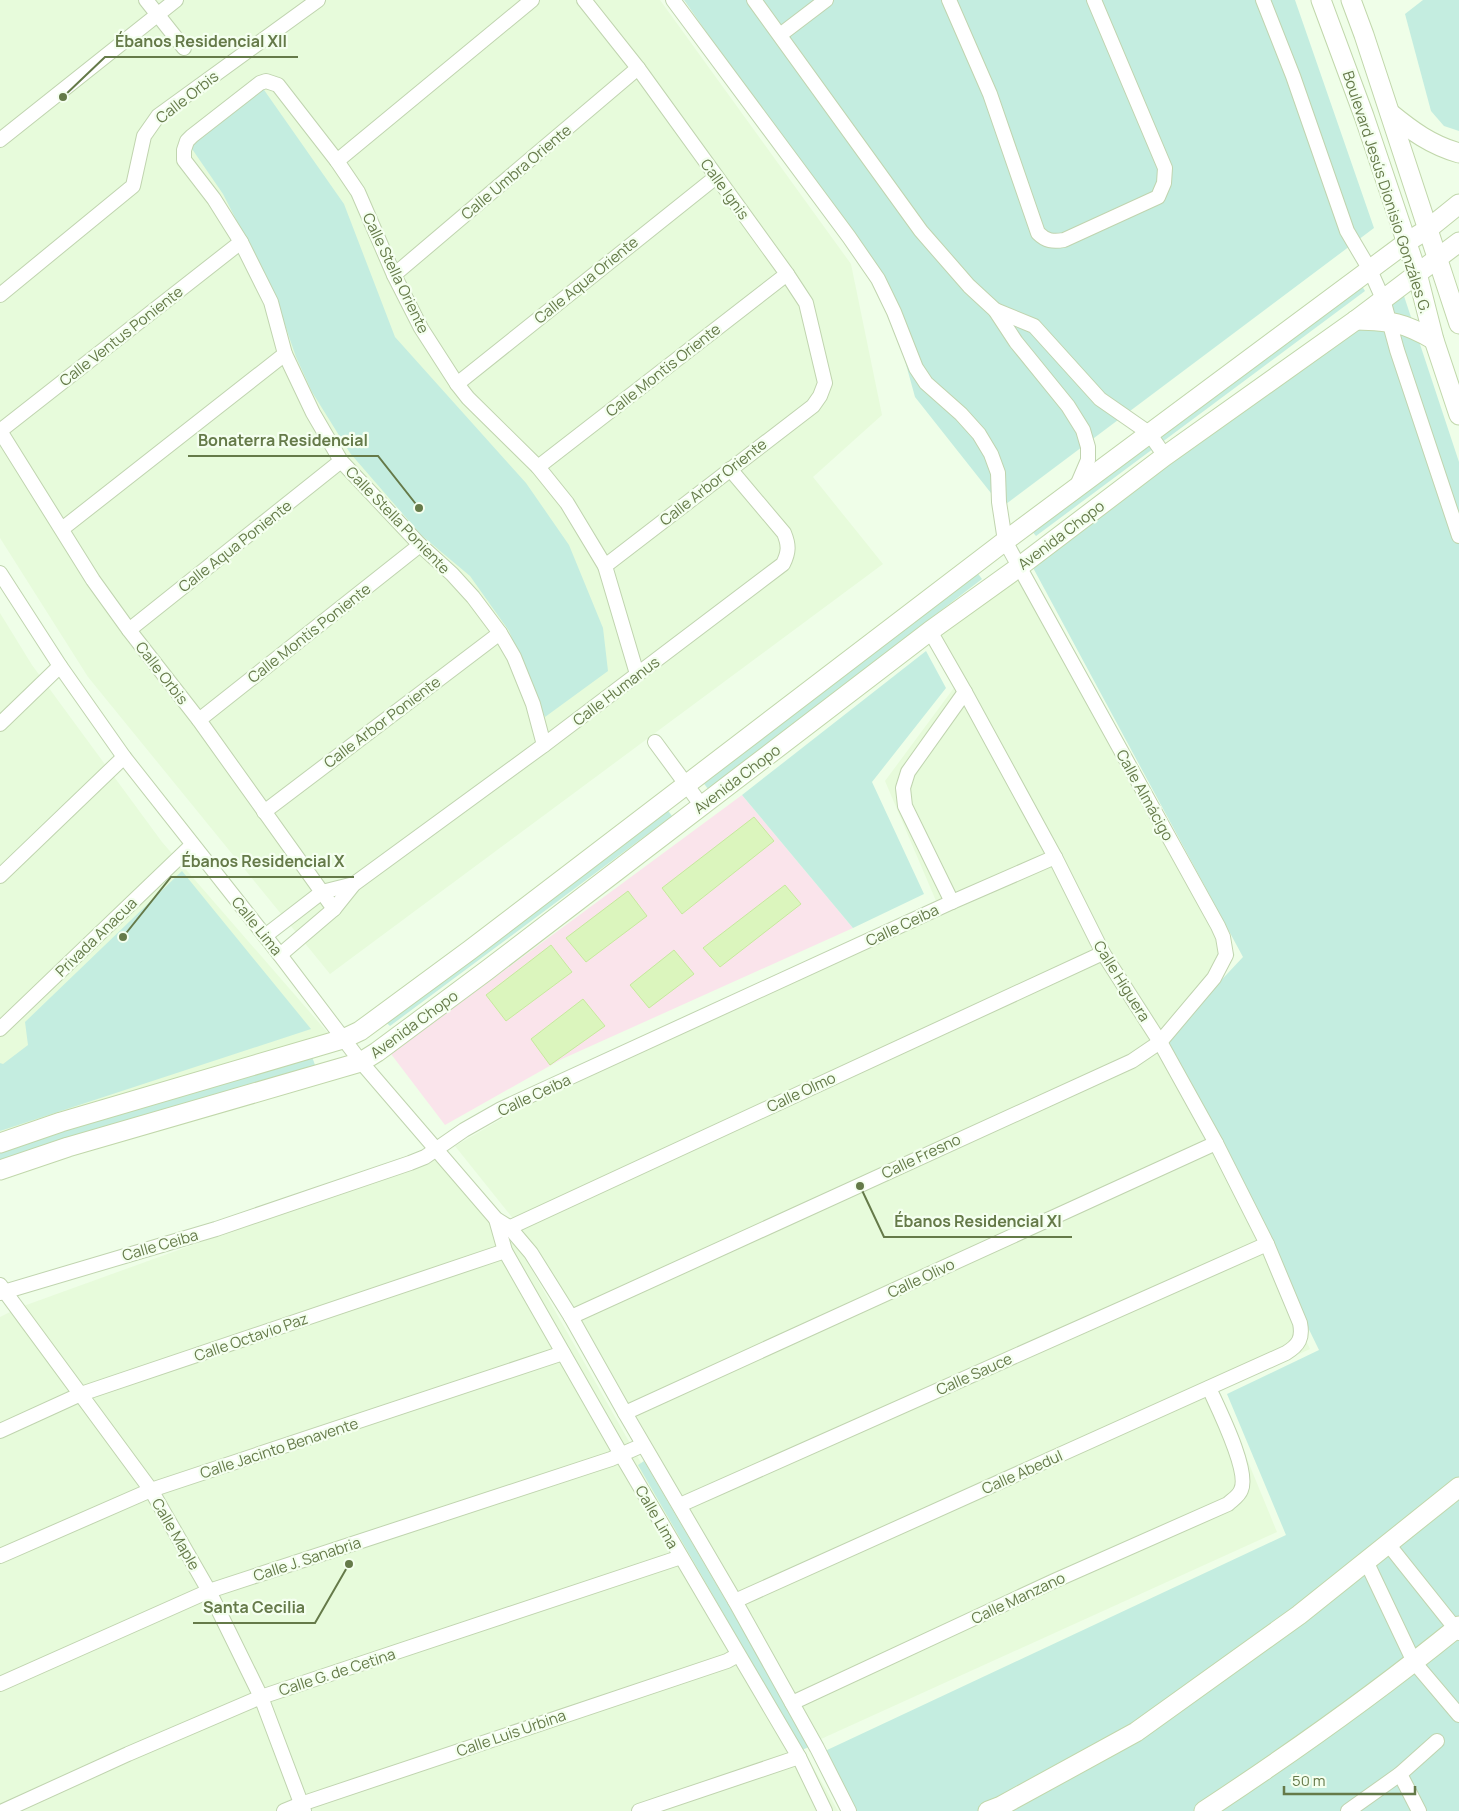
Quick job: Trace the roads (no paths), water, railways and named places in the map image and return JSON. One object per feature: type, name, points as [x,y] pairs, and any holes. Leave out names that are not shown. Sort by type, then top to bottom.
[{"type":"street","points":[[146,0],[184,48]]},
{"type":"street","points":[[0,140],[176,0]]},
{"type":"street","name":"Calle Orbis","points":[[0,295],[133,186],[144,136],[158,116],[318,0]]},
{"type":"street","points":[[337,161],[532,0]]},
{"type":"street","name":"Calle Ignis","points":[[584,0],[638,68],[806,302],[825,383],[820,396]]},
{"type":"street","name":"Calle Almácigo","points":[[673,0],[878,279],[894,312],[916,368],[926,383],[980,434],[991,454],[998,473],[999,502],[1005,541],[1223,936],[1226,955],[1214,978],[1160,1042]]},
{"type":"street","points":[[780,35],[826,0]]},
{"type":"street","points":[[948,0],[990,94],[1038,233],[1048,241],[1054,242],[1064,240],[1158,197],[1164,184],[1165,168],[1094,0]]},
{"type":"street","points":[[1264,0],[1293,76],[1347,232],[1370,270],[1383,299],[1388,321],[1459,536]]},
{"type":"street","name":"Boulevard Jesús Dionisio Gonzáles G.","points":[[1321,0],[1364,116],[1407,242],[1434,340],[1459,415]]},
{"type":"street","name":"Boulevard Jesús Dionisio Gonzáles G.","points":[[1351,0],[1390,112],[1459,324]]},
{"type":"street","points":[[761,3],[780,35],[921,231],[969,286],[995,310],[1016,342],[1068,406],[1083,430],[1088,446],[1088,460],[1076,488]]},
{"type":"street","name":"Calle Umbra Oriente","points":[[394,276],[638,68]]},
{"type":"street","name":"Calle Stella Oriente","points":[[184,160],[184,150],[187,141],[192,136],[260,83],[266,81],[278,85],[337,161],[358,192],[394,276],[421,328],[457,384],[468,398],[538,467],[567,503],[605,566],[637,674]]},
{"type":"street","points":[[1390,112],[1411,130],[1440,148],[1459,153]]},
{"type":"street","name":"Calle Stella Poniente","points":[[184,160],[214,199],[241,242],[271,302],[285,354],[312,413],[342,461],[420,545],[474,597],[500,633],[514,657],[533,704],[544,745]]},
{"type":"street","name":"Calle Aqua Oriente","points":[[457,384],[716,177]]},
{"type":"street","name":"Avenida Chopo","points":[[0,1143],[61,1122],[343,1039],[360,1031],[470,950],[1005,541],[1407,242],[1428,229],[1459,204]]},
{"type":"street","name":"Calle Ventus Poniente","points":[[0,431],[241,242]]},
{"type":"street","name":"Avenida Chopo","points":[[0,1170],[68,1148],[361,1062],[377,1052],[930,632],[1166,456],[1356,320],[1459,242]]},
{"type":"street","name":"Calle Montis Oriente","points":[[538,467],[787,274]]},
{"type":"street","points":[[995,310],[1034,326],[1100,399],[1149,433],[1166,456]]},
{"type":"street","points":[[1356,320],[1388,321],[1411,327],[1434,340]]},
{"type":"street","points":[[62,529],[285,354]]},
{"type":"street","name":"Calle Arbor Oriente","points":[[605,566],[813,406],[820,396]]},
{"type":"street","name":"Calle Orbis","points":[[0,431],[93,580],[128,630],[199,720],[334,909]]},
{"type":"street","name":"Calle Aqua Poniente","points":[[128,630],[342,461]]},
{"type":"street","name":"Calle Humanus","points":[[280,955],[334,909],[354,884],[544,745],[783,564],[788,554],[788,543],[784,533],[730,469]]},
{"type":"street","name":"Calle Montis Poniente","points":[[199,720],[420,545]]},
{"type":"street","name":"Calle Lima","points":[[1,576],[60,666],[124,757],[280,955],[361,1062],[504,1230],[531,1253],[571,1317],[643,1445],[735,1601],[817,1748],[848,1811]]},
{"type":"street","name":"Calle Higuera","points":[[930,632],[1055,857],[1103,953],[1160,1042],[1216,1143],[1267,1244],[1300,1323],[1302,1336]]},
{"type":"street","name":"Calle Arbor Poniente","points":[[264,812],[500,633]]},
{"type":"street","points":[[0,724],[60,666]]},
{"type":"street","points":[[952,902],[905,806],[903,788],[908,772],[965,692]]},
{"type":"street","points":[[655,742],[702,806]]},
{"type":"street","points":[[0,876],[124,757]]},
{"type":"street","name":"Privada Anacua","points":[[0,1029],[192,845]]},
{"type":"street","name":"Calle Ceiba","points":[[2,1289],[216,1229],[410,1163],[436,1150],[464,1130],[501,1109],[952,902],[1055,857]]},
{"type":"street","name":"Calle Humanus","points":[[265,936],[322,892],[354,884]]},
{"type":"street","name":"Calle Olmo","points":[[504,1230],[1103,953]]},
{"type":"street","name":"Calle Fresno","points":[[571,1317],[1132,1061],[1160,1042]]},
{"type":"street","name":"Calle Olivo","points":[[625,1413],[1216,1143]]},
{"type":"street","name":"Calle Lima","points":[[504,1230],[505,1251],[681,1558],[798,1757],[825,1811]]},
{"type":"street","name":"Calle Sauce","points":[[680,1506],[1267,1244]]},
{"type":"street","name":"Calle Octavio Paz","points":[[0,1431],[81,1394],[505,1251]]},
{"type":"street","name":"Calle Maple","points":[[2,1289],[151,1490],[209,1591],[261,1697],[303,1807]]},
{"type":"street","name":"Calle Abedul","points":[[735,1601],[1286,1353],[1300,1342],[1302,1336]]},
{"type":"street","name":"Calle Jacinto Benavente","points":[[0,1556],[151,1490],[563,1353]]},
{"type":"street","name":"Calle Manzano","points":[[792,1703],[1054,1581],[1228,1504],[1241,1491],[1243,1475],[1232,1440],[1209,1388]]},
{"type":"street","name":"Calle J. Sanabria","points":[[0,1684],[209,1591],[622,1456],[643,1445]]},
{"type":"street","points":[[988,1811],[1136,1732],[1299,1615],[1459,1487]]},
{"type":"street","points":[[1204,1811],[1250,1781],[1458,1629],[1388,1544]]},
{"type":"street","name":"Calle G. de Cetina","points":[[3,1811],[128,1754],[261,1697],[681,1558]]},
{"type":"street","points":[[1366,1561],[1414,1662],[1459,1715]]},
{"type":"street","name":"Calle Luis Urbina","points":[[284,1811],[303,1807],[727,1661],[738,1655]]},
{"type":"street","points":[[1348,1811],[1400,1774],[1437,1741]]},
{"type":"street","points":[[639,1811],[798,1757]]},
{"type":"street","points":[[1400,1774],[1419,1811]]},
{"type":"place","name":"Ébanos Residencial XII","points":[[63,97]]},
{"type":"place","name":"Bonaterra Residencial","points":[[419,508]]},
{"type":"place","name":"Ébanos Residencial X","points":[[123,937]]},
{"type":"place","name":"Ébanos Residencial XI","points":[[860,1186]]},
{"type":"place","name":"Santa Cecilia","points":[[349,1564]]}]
